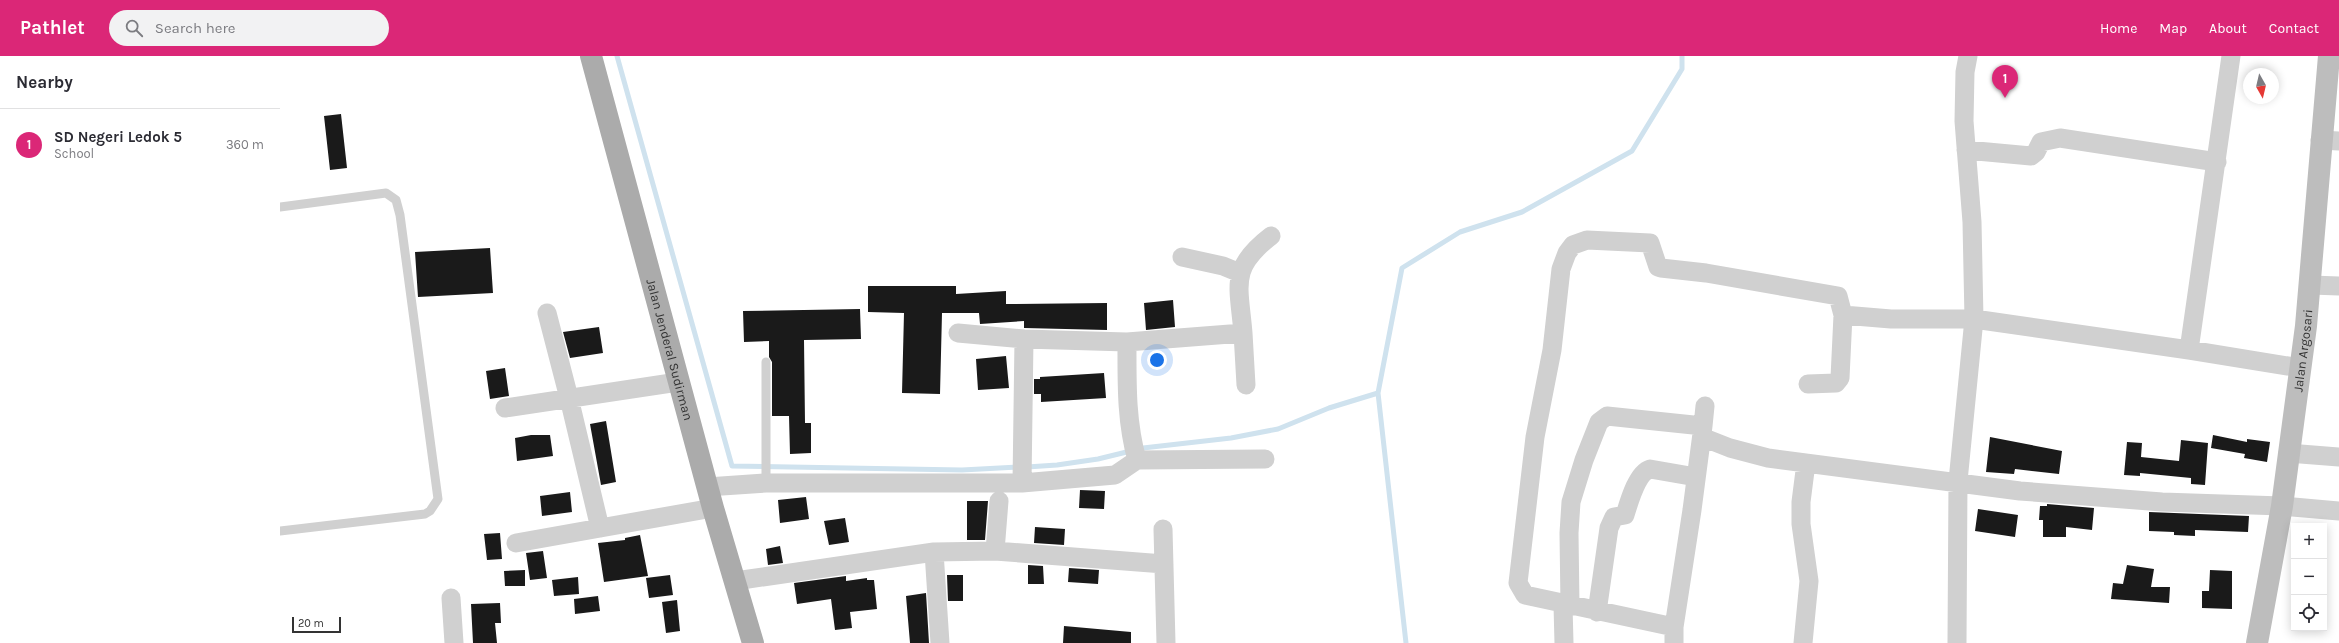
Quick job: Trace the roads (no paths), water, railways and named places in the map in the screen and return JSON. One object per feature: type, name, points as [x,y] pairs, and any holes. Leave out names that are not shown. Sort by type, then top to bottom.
[{"type":"main road","name":"Jalan Jenderal Sudirman","points":[[591,56],[678,382],[753,643]]},
{"type":"street","points":[[1957,643],[1958,481],[1974,320],[1972,222],[1964,107],[1968,56]]},
{"type":"street","points":[[2188,350],[2217,162],[2231,56]]},
{"type":"street","name":"Jalan Argosari","points":[[2257,643],[2282,506],[2330,140],[2329,56]]},
{"type":"street","points":[[1966,150],[2031,156],[2036,152],[2041,142],[2060,138],[2217,162]]},
{"type":"street","points":[[1246,385],[1240,273],[1244,261],[1253,250],[1271,236]]},
{"type":"street","points":[[1705,406],[1674,635],[1597,612],[1525,595],[1518,583],[1535,437],[1552,350],[1561,269],[1567,253],[1573,245],[1587,240],[1650,243],[1658,267],[1661,268],[1706,273],[1836,296],[1843,315],[1840,378],[1836,382],[1808,384]]},
{"type":"street","points":[[1182,257],[1223,266],[1240,273]]},
{"type":"street","points":[[2311,284],[2339,286]]},
{"type":"street","points":[[547,312],[570,398],[600,528]]},
{"type":"street","points":[[1843,315],[1891,319],[1974,320],[2188,350],[2300,368]]},
{"type":"street","points":[[958,333],[1024,339],[1127,342],[1243,333]]},
{"type":"street","points":[[1022,470],[1024,339]]},
{"type":"street","points":[[707,487],[766,477],[1022,470],[1115,475],[1134,449],[1127,342]]},
{"type":"street","points":[[505,408],[678,382]]},
{"type":"street","points":[[1564,643],[1571,502],[1584,460],[1599,422],[1607,416],[1702,432],[1730,448],[1768,458],[1958,481],[2020,491],[2162,502],[2282,506],[2339,511]]},
{"type":"street","points":[[1134,449],[1265,459]]},
{"type":"street","points":[[2288,453],[2339,456]]},
{"type":"street","points":[[1803,643],[1809,582],[1801,524],[1801,502],[1806,463]]},
{"type":"street","points":[[1597,612],[1608,528],[1613,518],[1625,515],[1633,489],[1647,470],[1650,469],[1696,477]]},
{"type":"street","points":[[995,551],[999,501]]},
{"type":"street","points":[[516,543],[713,508]]},
{"type":"street","points":[[1163,529],[1166,643]]},
{"type":"street","points":[[735,581],[934,552],[995,551],[1164,564]]},
{"type":"street","points":[[934,552],[940,643]]},
{"type":"street","points":[[451,598],[454,643]]},
{"type":"lane","points":[[280,207],[386,193],[396,200],[400,215],[438,499],[430,511],[425,514],[280,531]]},
{"type":"lane","points":[[766,362],[766,477]]},
{"type":"waterway","points":[[617,56],[732,466],[962,470],[1019,467]]},
{"type":"waterway","points":[[1406,643],[1378,393],[1402,268],[1460,232],[1522,212],[1632,151],[1682,69],[1682,56]]},
{"type":"waterway","points":[[1027,467],[1057,465],[1098,459],[1143,448],[1231,438],[1278,429],[1329,408],[1378,393]]},
{"type":"place","name":"SD Negeri Ledok 5","points":[[2005,98]]}]
